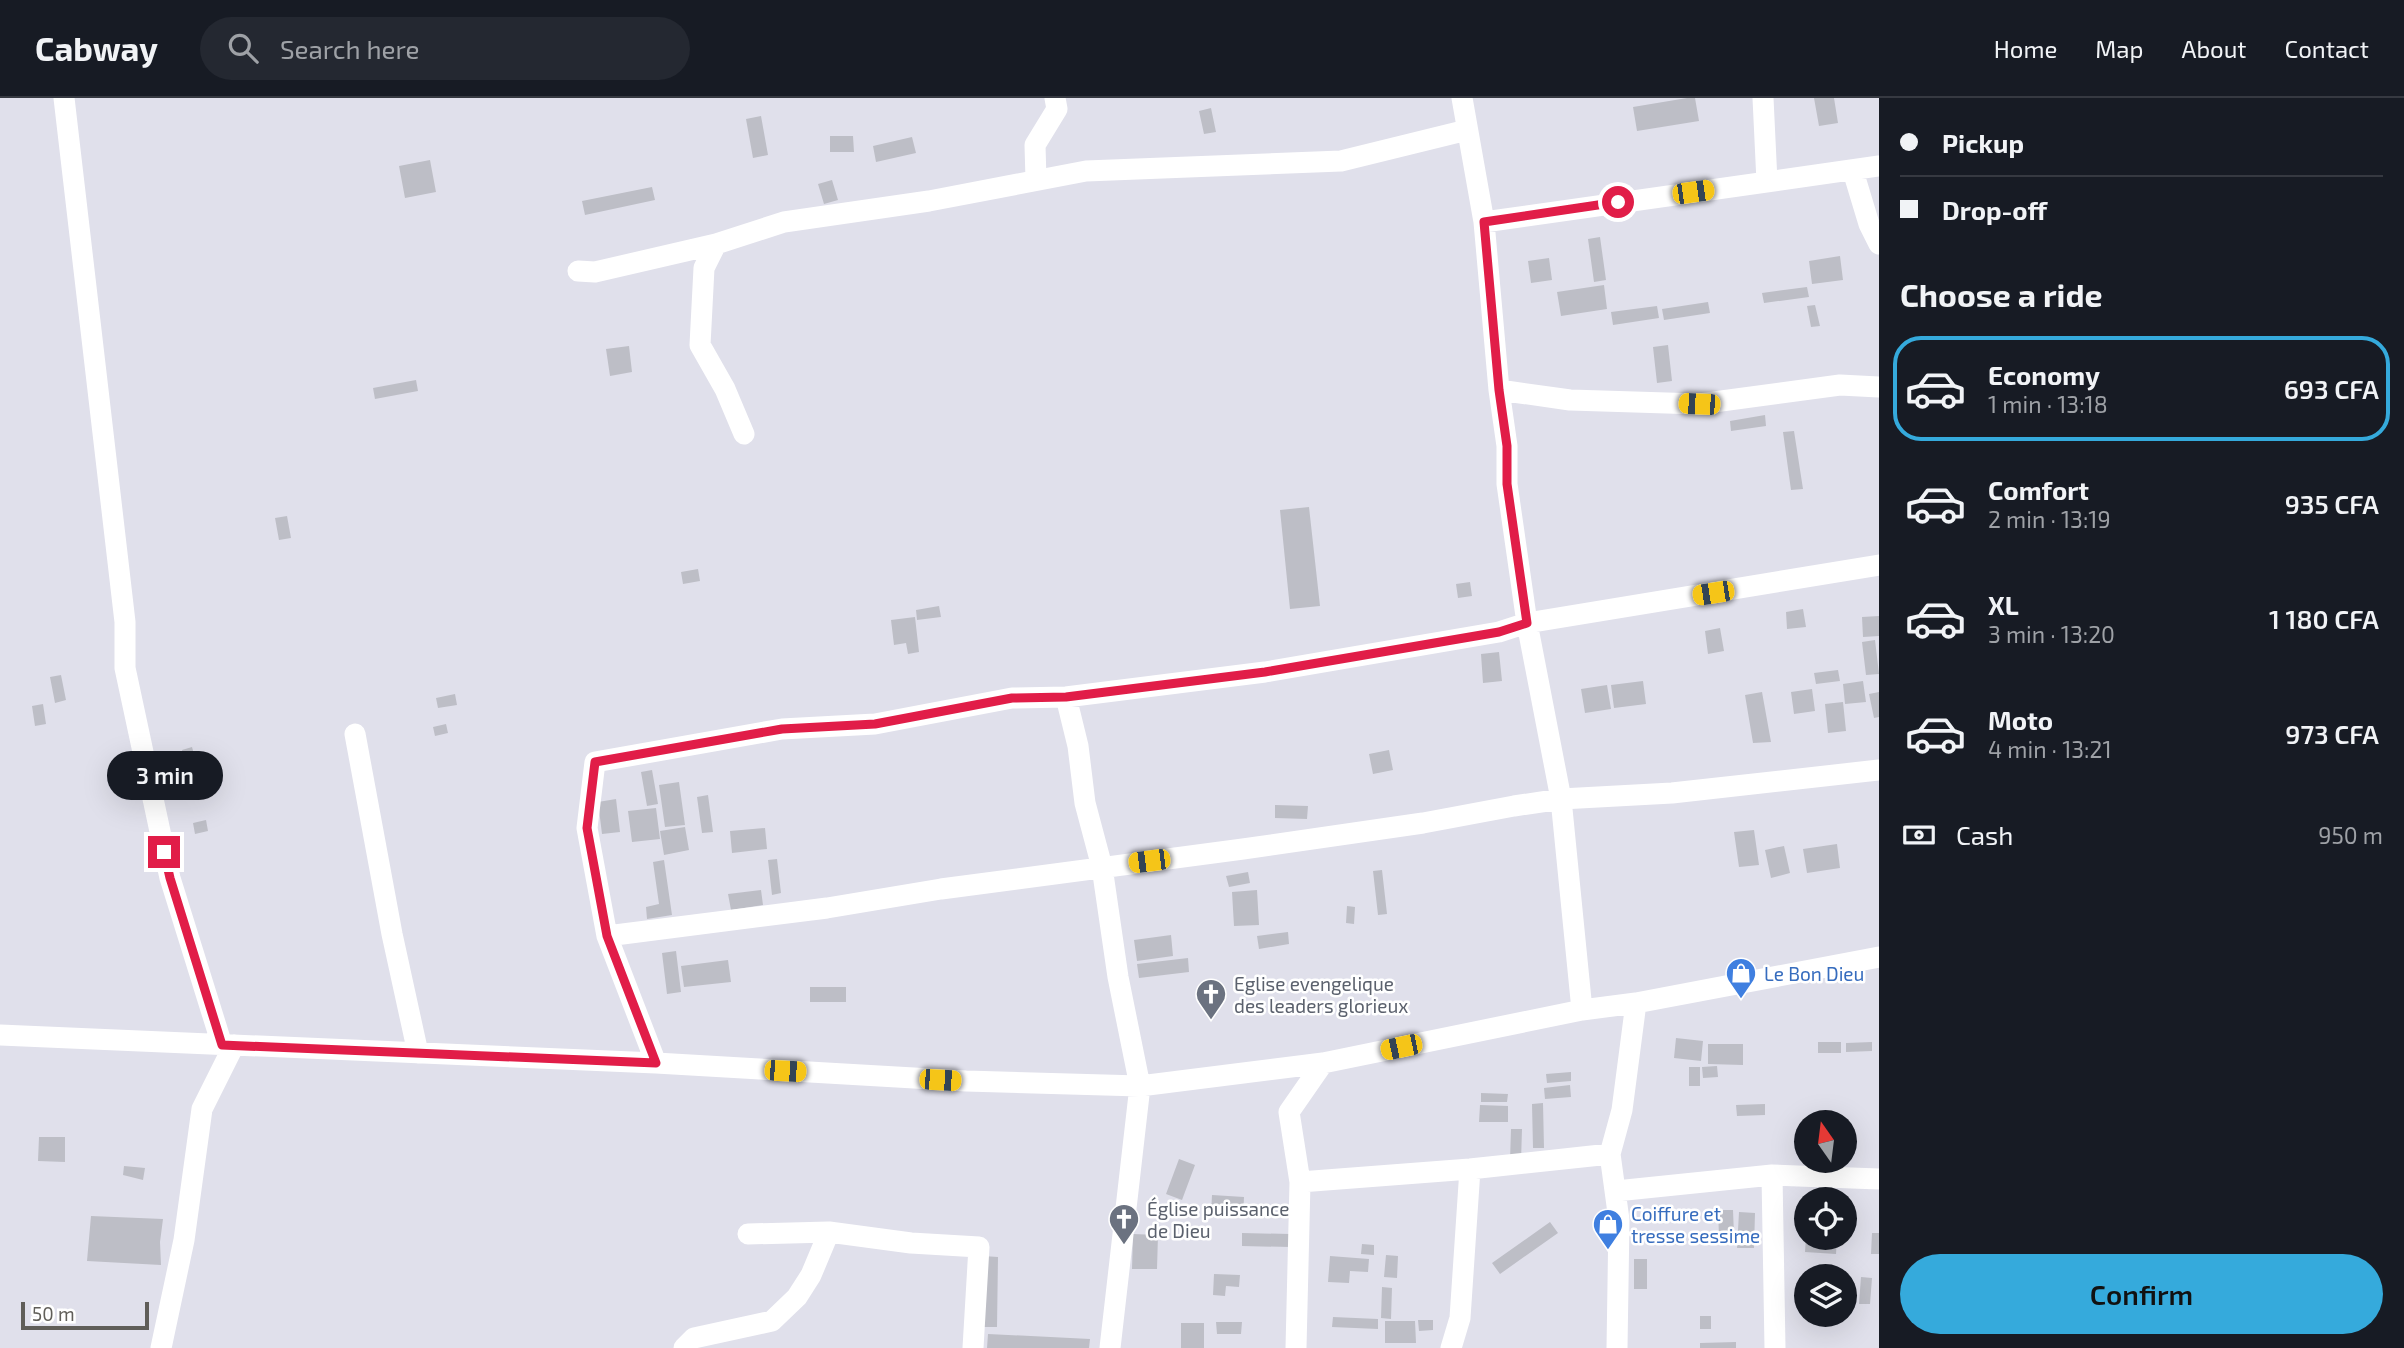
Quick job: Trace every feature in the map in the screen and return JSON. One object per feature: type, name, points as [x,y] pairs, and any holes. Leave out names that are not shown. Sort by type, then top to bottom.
[{"type":"street","points":[[64,98],[125,622],[125,668],[170,878],[228,1045],[202,1109],[184,1240],[161,1348]]},
{"type":"street","points":[[1462,98],[1484,222],[1499,390],[1507,446],[1507,484],[1527,623],[1561,800],[1582,1010]]},
{"type":"street","points":[[1763,98],[1767,182]]},
{"type":"street","points":[[1036,180],[1035,145],[1061,102]]},
{"type":"street","points":[[578,271],[595,272],[716,244],[784,222],[929,201],[1086,170],[1341,161],[1467,130]]},
{"type":"street","points":[[1484,222],[1879,166]]},
{"type":"street","points":[[1853,171],[1879,244]]},
{"type":"street","points":[[716,244],[704,268],[700,345],[725,389],[744,434]]},
{"type":"street","points":[[1499,390],[1570,400],[1699,404],[1840,385],[1879,387]]},
{"type":"street","points":[[656,1063],[607,936],[587,828],[595,762],[782,729],[875,724],[1012,698],[1066,697],[1265,672],[1499,632],[1527,623],[1879,565]]},
{"type":"street","points":[[1066,697],[1078,746],[1085,803],[1102,867],[1118,977],[1140,1086],[1110,1348]]},
{"type":"street","points":[[355,734],[391,934],[418,1053]]},
{"type":"street","points":[[607,936],[827,908],[942,889],[1409,825],[1561,800],[1672,793],[1879,770]]},
{"type":"street","points":[[0,1035],[656,1063],[966,1081],[1140,1086],[1323,1063],[1582,1010],[1636,1003],[1879,957]]},
{"type":"street","points":[[1616,1348],[1619,1220],[1610,1154],[1622,1110],[1636,1003]]},
{"type":"street","points":[[1296,1348],[1300,1182],[1289,1112],[1323,1063]]},
{"type":"street","points":[[1300,1182],[1470,1169],[1610,1154]]},
{"type":"street","points":[[1451,1348],[1460,1318],[1470,1169]]},
{"type":"street","points":[[1616,1191],[1772,1175],[1879,1179]]},
{"type":"street","points":[[1772,1175],[1775,1348]]},
{"type":"street","points":[[684,1348],[694,1338],[772,1321],[797,1297],[811,1275],[830,1232]]},
{"type":"street","points":[[748,1234],[830,1232],[911,1243],[979,1247],[973,1348]]},
{"type":"building","points":[[1695,98],[1699,121],[1637,131],[1633,107]]},
{"type":"building","points":[[1814,98],[1834,98],[1838,123],[1819,126]]},
{"type":"building","points":[[1211,108],[1216,132],[1204,134],[1199,111]]},
{"type":"building","points":[[761,116],[768,155],[753,158],[746,119]]},
{"type":"building","points":[[830,136],[853,136],[854,152],[830,152]]},
{"type":"building","points":[[912,137],[916,153],[876,162],[873,146]]},
{"type":"building","points":[[430,160],[436,192],[405,198],[399,166]]},
{"type":"building","points":[[832,180],[838,200],[824,204],[818,184]]},
{"type":"building","points":[[652,187],[655,200],[585,215],[582,201]]},
{"type":"building","points":[[1600,237],[1606,280],[1594,282],[1588,239]]},
{"type":"building","points":[[1840,256],[1843,280],[1812,284],[1809,261]]},
{"type":"building","points":[[1549,258],[1552,280],[1531,283],[1528,261]]},
{"type":"building","points":[[1604,285],[1607,309],[1561,316],[1557,292]]},
{"type":"building","points":[[1807,287],[1809,297],[1764,303],[1762,293]]},
{"type":"building","points":[[1708,302],[1710,313],[1664,320],[1662,309]]},
{"type":"building","points":[[1815,305],[1820,326],[1811,327],[1807,306]]},
{"type":"building","points":[[1657,306],[1659,318],[1613,325],[1611,312]]},
{"type":"building","points":[[1668,345],[1672,381],[1657,383],[1653,347]]},
{"type":"building","points":[[629,346],[632,372],[610,376],[606,349]]},
{"type":"building","points":[[416,380],[418,391],[375,399],[373,388]]},
{"type":"building","points":[[1765,415],[1766,426],[1731,431],[1730,421]]},
{"type":"building","points":[[1794,431],[1803,489],[1791,490],[1783,432]]},
{"type":"building","points":[[1309,507],[1320,606],[1290,609],[1280,510]]},
{"type":"building","points":[[287,516],[291,538],[279,540],[275,518]]},
{"type":"building","points":[[698,569],[700,581],[683,584],[681,572]]},
{"type":"building","points":[[1470,582],[1472,596],[1458,598],[1456,584]]},
{"type":"building","points":[[939,606],[941,617],[917,620],[916,610]]},
{"type":"building","points":[[1803,609],[1806,627],[1787,629],[1786,612]]},
{"type":"building","points":[[1879,616],[1879,636],[1863,637],[1862,617]]},
{"type":"building","points":[[915,617],[919,652],[908,654],[906,643],[894,645],[891,620]]},
{"type":"building","points":[[1720,628],[1724,651],[1708,654],[1705,631]]},
{"type":"building","points":[[1875,640],[1879,674],[1866,675],[1862,642]]},
{"type":"building","points":[[1499,652],[1502,681],[1483,683],[1481,654]]},
{"type":"building","points":[[1838,670],[1840,681],[1816,684],[1814,673]]},
{"type":"building","points":[[61,675],[66,700],[55,703],[50,677]]},
{"type":"building","points":[[1643,681],[1646,704],[1614,708],[1611,685]]},
{"type":"building","points":[[1863,681],[1866,702],[1845,704],[1843,684]]},
{"type":"building","points":[[1607,685],[1611,709],[1585,713],[1581,689]]},
{"type":"building","points":[[1812,689],[1815,711],[1794,714],[1791,692]]},
{"type":"building","points":[[1762,692],[1771,742],[1753,743],[1745,695]]},
{"type":"building","points":[[1879,692],[1879,717],[1874,718],[1869,694]]},
{"type":"building","points":[[455,694],[457,705],[438,708],[436,698]]},
{"type":"building","points":[[1843,702],[1846,731],[1828,733],[1825,704]]},
{"type":"building","points":[[43,704],[46,724],[35,726],[32,706]]},
{"type":"building","points":[[446,724],[448,733],[435,736],[433,727]]},
{"type":"building","points":[[192,747],[198,769],[188,772],[182,750]]},
{"type":"building","points":[[1389,750],[1393,770],[1373,774],[1369,754]]},
{"type":"building","points":[[652,770],[658,804],[647,806],[641,772]]},
{"type":"building","points":[[679,782],[685,825],[665,827],[659,785]]},
{"type":"building","points":[[708,795],[713,832],[702,833],[697,797]]},
{"type":"building","points":[[616,799],[620,832],[602,834],[598,802]]},
{"type":"building","points":[[1275,805],[1308,806],[1307,819],[1275,818]]},
{"type":"building","points":[[656,808],[660,839],[632,842],[628,811]]},
{"type":"building","points":[[206,820],[208,831],[195,834],[193,823]]},
{"type":"building","points":[[685,827],[689,850],[664,855],[660,831]]},
{"type":"building","points":[[765,828],[767,849],[732,853],[730,831]]},
{"type":"building","points":[[1754,830],[1759,865],[1739,867],[1734,832]]},
{"type":"building","points":[[1837,844],[1840,868],[1807,873],[1803,849]]},
{"type":"building","points":[[1784,846],[1790,873],[1771,878],[1765,850]]},
{"type":"building","points":[[777,859],[781,893],[772,895],[768,860]]},
{"type":"building","points":[[664,860],[672,915],[647,919],[646,907],[659,904],[653,862]]},
{"type":"building","points":[[1382,870],[1387,914],[1378,915],[1373,871]]},
{"type":"building","points":[[1248,872],[1250,883],[1229,887],[1226,876]]},
{"type":"building","points":[[761,890],[763,905],[731,910],[728,894]]},
{"type":"building","points":[[1257,890],[1259,925],[1234,926],[1232,892]]},
{"type":"building","points":[[1347,906],[1355,907],[1354,924],[1346,923]]},
{"type":"building","points":[[1288,932],[1289,944],[1259,949],[1257,936]]},
{"type":"building","points":[[1171,935],[1173,956],[1137,961],[1134,940]]},
{"type":"building","points":[[676,951],[681,992],[667,994],[662,953]]},
{"type":"building","points":[[1188,958],[1189,972],[1139,978],[1137,964]]},
{"type":"building","points":[[728,960],[731,982],[684,987],[681,966]]},
{"type":"building","points":[[810,987],[846,987],[846,1002],[810,1002]]},
{"type":"building","points":[[1676,1038],[1703,1041],[1701,1061],[1674,1058]]},
{"type":"building","points":[[1818,1042],[1841,1042],[1841,1053],[1818,1053]]},
{"type":"building","points":[[1872,1042],[1872,1051],[1846,1052],[1846,1043]]},
{"type":"building","points":[[1708,1044],[1743,1044],[1743,1065],[1708,1064]]},
{"type":"building","points":[[1717,1066],[1718,1077],[1703,1078],[1702,1067]]},
{"type":"building","points":[[1689,1067],[1700,1067],[1700,1086],[1689,1086]]},
{"type":"building","points":[[1571,1072],[1571,1081],[1547,1083],[1546,1074]]},
{"type":"building","points":[[1570,1085],[1571,1097],[1545,1099],[1544,1088]]},
{"type":"building","points":[[1481,1093],[1508,1094],[1507,1102],[1481,1102]]},
{"type":"building","points":[[1543,1103],[1544,1148],[1533,1148],[1532,1104]]},
{"type":"building","points":[[1765,1104],[1765,1115],[1737,1116],[1736,1105]]},
{"type":"building","points":[[1480,1105],[1508,1106],[1508,1122],[1479,1122]]},
{"type":"building","points":[[1511,1129],[1522,1129],[1521,1161],[1510,1161]]},
{"type":"building","points":[[39,1137],[65,1137],[65,1162],[38,1161]]},
{"type":"building","points":[[1179,1159],[1195,1165],[1182,1200],[1166,1194]]},
{"type":"building","points":[[124,1166],[145,1168],[143,1180],[123,1175]]},
{"type":"building","points":[[1212,1195],[1244,1197],[1243,1217],[1211,1215]]},
{"type":"building","points":[[1718,1210],[1733,1210],[1734,1235],[1719,1236]]},
{"type":"building","points":[[1739,1212],[1755,1213],[1754,1248],[1737,1248]]},
{"type":"building","points":[[91,1216],[163,1219],[161,1265],[87,1261]]},
{"type":"building","points":[[1550,1222],[1558,1233],[1500,1274],[1492,1263]]},
{"type":"building","points":[[1242,1233],[1290,1234],[1290,1247],[1242,1246]]},
{"type":"building","points":[[1872,1233],[1879,1233],[1879,1254],[1871,1254]]},
{"type":"building","points":[[1133,1234],[1158,1235],[1157,1269],[1132,1269]]},
{"type":"building","points":[[1362,1244],[1374,1245],[1374,1255],[1361,1254]]},
{"type":"building","points":[[1805,1250],[1836,1250],[1836,1254]]},
{"type":"building","points":[[1386,1255],[1398,1256],[1397,1278],[1384,1277]]},
{"type":"building","points":[[983,1256],[998,1257],[997,1327],[981,1327]]},
{"type":"building","points":[[1330,1256],[1369,1259],[1368,1272],[1350,1271],[1349,1283],[1328,1282]]},
{"type":"building","points":[[1634,1259],[1647,1259],[1647,1289],[1634,1289]]},
{"type":"building","points":[[1214,1274],[1240,1275],[1239,1287],[1226,1286],[1225,1296],[1213,1295]]},
{"type":"building","points":[[1861,1277],[1872,1278],[1870,1304],[1859,1304]]},
{"type":"building","points":[[1382,1287],[1392,1288],[1391,1319],[1381,1318]]},
{"type":"building","points":[[1700,1316],[1711,1316],[1711,1329],[1700,1329]]},
{"type":"building","points":[[1333,1317],[1378,1319],[1378,1329],[1332,1327]]},
{"type":"building","points":[[1418,1320],[1433,1320],[1433,1330],[1419,1331]]},
{"type":"building","points":[[1385,1321],[1415,1321],[1416,1343],[1385,1343]]},
{"type":"building","points":[[1216,1322],[1242,1322],[1241,1334],[1217,1334]]},
{"type":"building","points":[[1181,1323],[1204,1323],[1204,1348],[1181,1348]]},
{"type":"building","points":[[988,1334],[1090,1339],[1089,1348],[987,1348]]},
{"type":"building","points":[[1736,1342],[1736,1348],[1700,1348],[1700,1343]]},
{"type":"place","name":"Le Bon Dieu","points":[[1741,1000]]},
{"type":"place","name":"Eglise evengelique des leaders glorieux","points":[[1211,1021]]},
{"type":"place","name":"Église puissance de Dieu","points":[[1124,1246]]},
{"type":"place","name":"Coiffure et tresse sessime","points":[[1608,1251]]},
{"type":"route","points":[[164,852],[222,1045],[656,1063],[607,936],[587,828],[595,762],[782,729],[875,724],[1012,698],[1066,697],[1265,672],[1499,632],[1527,623],[1507,484],[1507,446],[1499,390],[1484,222],[1618,202]]}]
